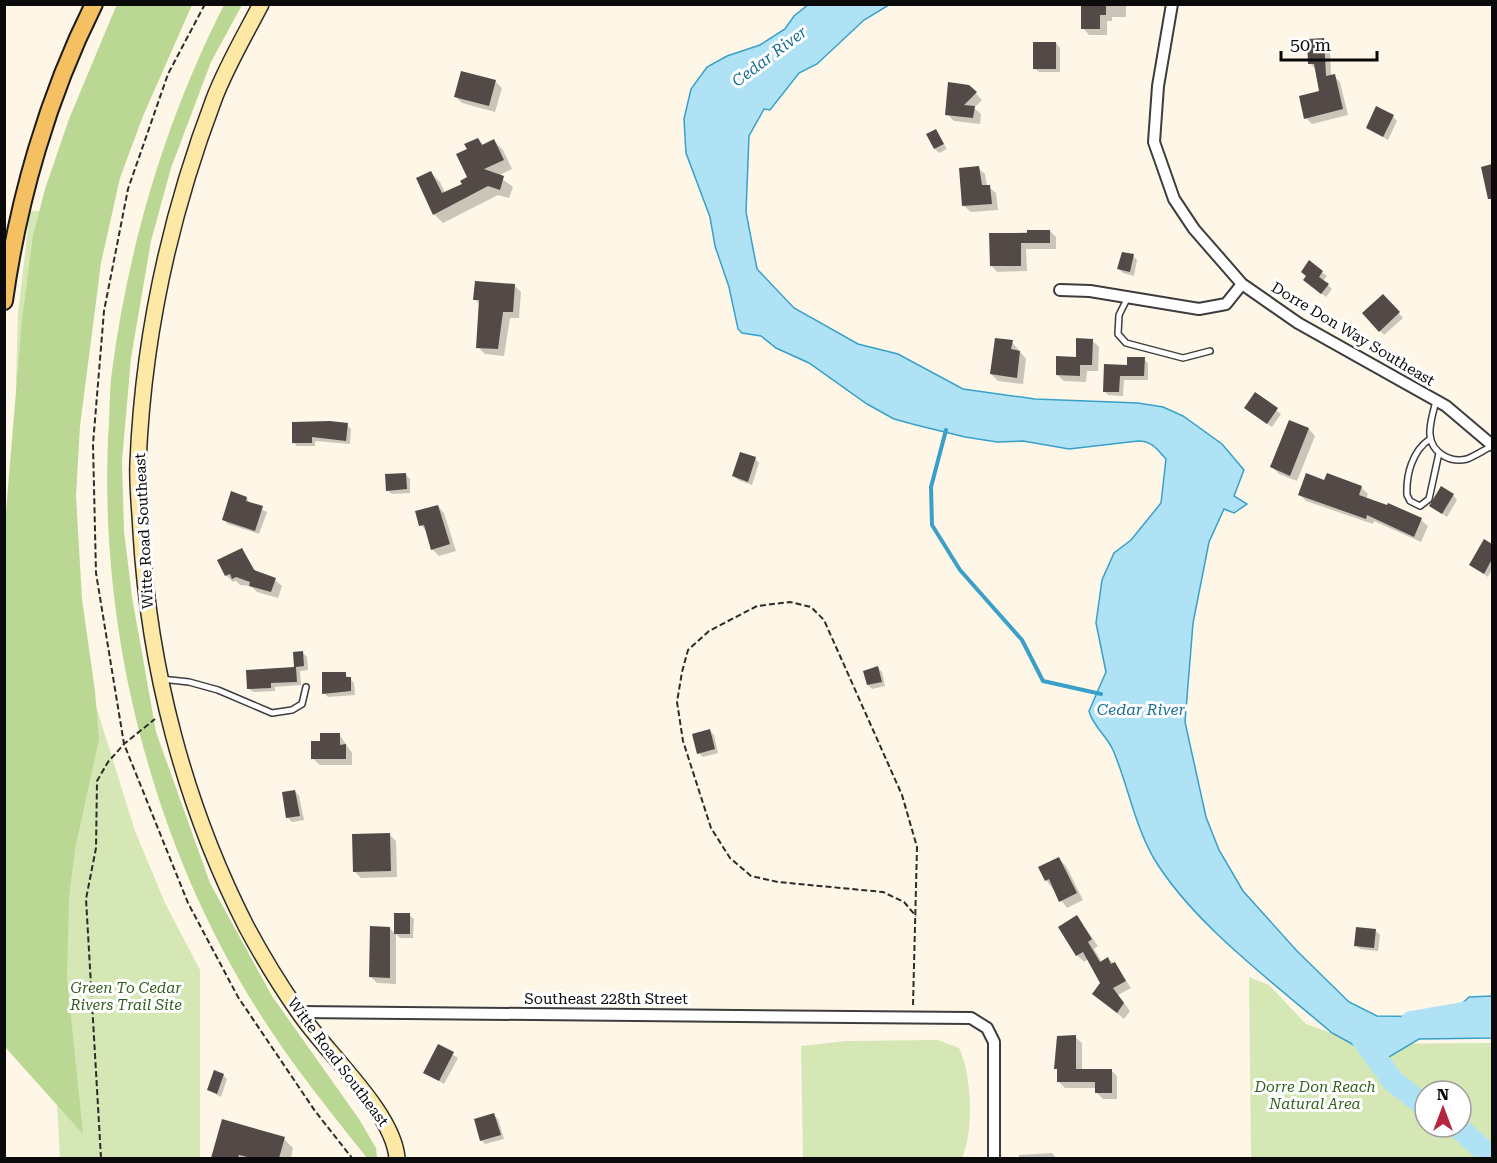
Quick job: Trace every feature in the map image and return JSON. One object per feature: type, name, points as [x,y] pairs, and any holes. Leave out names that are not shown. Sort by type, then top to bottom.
[{"type":"main road","points":[[4,301],[24,198],[37,153],[58,91],[94,4]]},
{"type":"street","name":"Witte Road Southeast","points":[[261,4],[215,97],[176,213],[151,336],[138,466],[144,580],[166,709],[184,774],[225,879],[247,926],[298,1012],[376,1110],[395,1138],[397,1158]]},
{"type":"street","name":"Dorre Don Way Southeast","points":[[1172,4],[1158,86],[1154,142],[1174,198],[1194,229],[1242,284],[1299,323],[1436,401],[1492,445]]},
{"type":"street","points":[[1060,290],[1090,291],[1199,309],[1227,304],[1242,284]]},
{"type":"street","name":"Southeast 228th Street","points":[[298,1012],[964,1017],[978,1021],[987,1028],[994,1042],[994,1158]]},
{"type":"lane","points":[[1128,297],[1119,315],[1118,334],[1126,344],[1183,358],[1210,351]]},
{"type":"lane","points":[[1436,401],[1429,428],[1430,439],[1439,453],[1450,459],[1466,459],[1492,445]]},
{"type":"lane","points":[[1430,439],[1418,450],[1410,471],[1407,495],[1415,505],[1420,506],[1429,498],[1439,453]]},
{"type":"lane","points":[[160,679],[189,682],[218,690],[272,713],[292,710],[302,704],[306,687]]},
{"type":"path","points":[[205,4],[168,74],[128,189],[104,310],[93,444],[96,573],[124,744],[188,903],[238,997],[315,1111],[352,1158]]},
{"type":"path","points":[[913,1017],[916,916],[917,847],[902,795],[824,620],[811,607],[790,602],[758,606],[709,631],[688,650],[677,702],[683,741],[711,828],[730,858],[751,876],[769,880],[883,892],[904,902],[916,916]]},
{"type":"path","points":[[101,1158],[86,890],[96,848],[97,781],[108,762],[124,744],[166,709]]},
{"type":"green space","points":[[117,4],[192,5],[143,116],[120,178],[101,263],[80,426],[76,496],[82,599],[95,691],[99,739],[75,849],[69,897],[67,978],[83,1134],[5,1047],[4,535],[22,320],[33,236],[45,189],[69,119]]},
{"type":"green space","points":[[224,5],[242,5],[211,62],[171,168],[151,241],[131,358],[122,461],[124,531],[132,597],[156,732],[210,883],[272,996],[359,1119],[376,1148],[377,1158],[367,1158],[291,1060],[263,1019],[215,934],[184,868],[159,799],[138,729],[123,657],[113,584],[108,511],[108,439],[111,379],[119,323],[140,229],[168,137],[184,92]]},
{"type":"green space","name":"Green To Cedar Rivers Trail Site","points":[[30,211],[94,211],[66,487],[95,703],[135,831],[165,903],[200,970],[200,1158],[60,1158],[16,381],[18,314]]},
{"type":"green space","name":"Dorre Don Reach Natural Area","points":[[1249,977],[1269,985],[1306,1024],[1362,1044],[1492,1043],[1492,1158],[1251,1158]]},
{"type":"green space","points":[[938,1040],[959,1048],[967,1072],[970,1119],[962,1158],[803,1158],[801,1046],[846,1041]]},
{"type":"water","name":"Cedar River","points":[[809,4],[889,5],[864,20],[817,64],[799,73],[770,110],[764,109],[749,136],[746,212],[757,269],[794,308],[858,344],[898,354],[963,389],[1035,399],[1138,403],[1163,407],[1183,416],[1222,444],[1244,470],[1234,496],[1247,504],[1234,513],[1224,509],[1209,542],[1193,623],[1185,722],[1206,817],[1219,850],[1243,891],[1297,951],[1349,1002],[1377,1016],[1448,1017],[1469,997],[1492,996],[1492,1038],[1419,1039],[1389,1057],[1354,1045],[1332,1033],[1211,929],[1189,905],[1153,857],[1141,831],[1113,750],[1093,721],[1089,711],[1106,672],[1096,623],[1102,580],[1114,553],[1131,540],[1161,503],[1166,459],[1157,449],[1147,442],[1138,441],[1069,449],[1023,441],[997,442],[965,437],[894,419],[867,404],[809,363],[776,348],[761,336],[742,333],[738,329],[729,287],[715,246],[710,217],[686,153],[684,119],[691,89],[707,67],[727,56],[760,45],[785,29],[794,16]]},
{"type":"building","points":[[1081,4],[1106,4],[1106,15],[1100,15],[1100,29],[1081,29]]},
{"type":"building","points":[[1324,38],[1326,76],[1335,74],[1343,109],[1304,119],[1299,96],[1319,91],[1314,64],[1308,64],[1307,39]]},
{"type":"building","points":[[1033,42],[1056,42],[1056,69],[1033,69]]},
{"type":"building","points":[[461,71],[496,80],[489,106],[454,97]]},
{"type":"building","points":[[948,82],[969,85],[977,92],[964,105],[975,106],[973,118],[945,115]]},
{"type":"building","points":[[1376,106],[1394,115],[1383,137],[1366,128]]},
{"type":"building","points":[[936,129],[944,144],[934,149],[926,134]]},
{"type":"building","points":[[478,138],[482,145],[494,139],[504,160],[484,169],[504,176],[500,190],[488,186],[433,215],[416,178],[431,171],[442,193],[462,184],[460,181],[467,177],[456,154],[467,149],[464,144]]},
{"type":"building","points":[[1492,164],[1492,199],[1488,199],[1481,167]]},
{"type":"building","points":[[979,166],[982,185],[990,185],[992,204],[962,206],[959,168]]},
{"type":"building","points":[[1027,230],[1050,230],[1050,243],[1021,243],[1021,266],[990,266],[989,233],[1027,233]]},
{"type":"building","points":[[1122,252],[1134,254],[1130,272],[1117,269]]},
{"type":"building","points":[[1309,260],[1323,271],[1319,277],[1329,284],[1321,294],[1303,280],[1306,276],[1301,272]]},
{"type":"building","points":[[475,281],[515,284],[513,312],[503,312],[498,349],[476,348],[479,300],[473,300]]},
{"type":"building","points":[[1383,294],[1400,312],[1379,332],[1362,313]]},
{"type":"building","points":[[995,338],[1013,340],[1011,349],[1020,351],[1017,378],[990,374]]},
{"type":"building","points":[[1076,338],[1093,339],[1092,365],[1080,365],[1080,376],[1056,375],[1056,356],[1076,357]]},
{"type":"building","points":[[1127,357],[1145,357],[1144,376],[1120,376],[1119,392],[1103,392],[1104,364],[1127,365]]},
{"type":"building","points":[[1255,392],[1278,408],[1267,424],[1244,408]]},
{"type":"building","points":[[1289,420],[1309,428],[1290,476],[1270,467]]},
{"type":"building","points":[[292,422],[348,423],[346,441],[312,437],[312,443],[292,443]]},
{"type":"building","points":[[740,452],[756,457],[748,482],[732,476]]},
{"type":"building","points":[[406,473],[407,489],[386,491],[385,474]]},
{"type":"building","points":[[1306,473],[1324,480],[1327,473],[1362,486],[1359,495],[1387,505],[1388,503],[1422,518],[1414,537],[1367,515],[1366,519],[1298,495]]},
{"type":"building","points":[[1441,486],[1454,494],[1442,514],[1429,506]]},
{"type":"building","points":[[231,491],[247,497],[246,501],[263,506],[255,531],[222,520]]},
{"type":"building","points":[[438,505],[450,544],[431,550],[424,525],[419,526],[415,511]]},
{"type":"building","points":[[1484,539],[1492,544],[1492,559],[1484,574],[1469,565]]},
{"type":"building","points":[[242,548],[254,570],[276,578],[271,592],[249,586],[250,582],[236,577],[232,579],[230,574],[225,576],[217,560]]},
{"type":"building","points":[[303,651],[304,666],[296,667],[297,682],[271,683],[271,688],[247,689],[246,670],[294,667],[293,652]]},
{"type":"building","points":[[878,666],[882,682],[867,685],[863,671]]},
{"type":"building","points":[[322,672],[346,672],[346,677],[351,677],[351,691],[322,694]]},
{"type":"building","points":[[710,729],[715,749],[697,754],[692,734]]},
{"type":"building","points":[[320,733],[340,733],[340,745],[346,744],[346,759],[311,759],[311,741],[320,741]]},
{"type":"building","points":[[295,790],[300,816],[286,818],[282,792]]},
{"type":"building","points":[[390,833],[391,871],[353,872],[352,834]]},
{"type":"building","points":[[1059,857],[1077,893],[1059,902],[1049,879],[1045,881],[1038,867]]},
{"type":"building","points":[[394,913],[410,913],[410,934],[394,934]]},
{"type":"building","points":[[1077,915],[1092,939],[1088,942],[1100,962],[1108,957],[1111,964],[1115,962],[1126,981],[1113,988],[1124,1003],[1117,1013],[1092,994],[1100,983],[1083,952],[1076,956],[1058,927]]},
{"type":"building","points":[[370,926],[390,927],[390,978],[369,977]]},
{"type":"building","points":[[1356,927],[1376,929],[1374,948],[1354,946]]},
{"type":"building","points":[[1076,1035],[1076,1069],[1112,1069],[1112,1093],[1095,1093],[1095,1082],[1057,1082],[1057,1069],[1054,1069],[1057,1036]]},
{"type":"building","points":[[438,1044],[454,1052],[439,1081],[423,1073]]},
{"type":"building","points":[[214,1070],[224,1074],[217,1094],[207,1090]]},
{"type":"building","points":[[494,1113],[501,1135],[480,1141],[474,1119]]},
{"type":"building","points":[[222,1119],[285,1137],[279,1158],[252,1158],[239,1155],[238,1158],[211,1158]]},
{"type":"waterway","points":[[946,430],[931,487],[932,525],[960,570],[1022,640],[1043,681],[1101,694]]},
{"type":"waterway","name":"Cedar River","points":[[1411,1022],[1492,1008]]},
{"type":"waterway","name":"Cedar River","points":[[1356,1030],[1393,1081],[1413,1097]]},
{"type":"waterway","name":"Cedar River","points":[[1471,1139],[1492,1158]]}]
